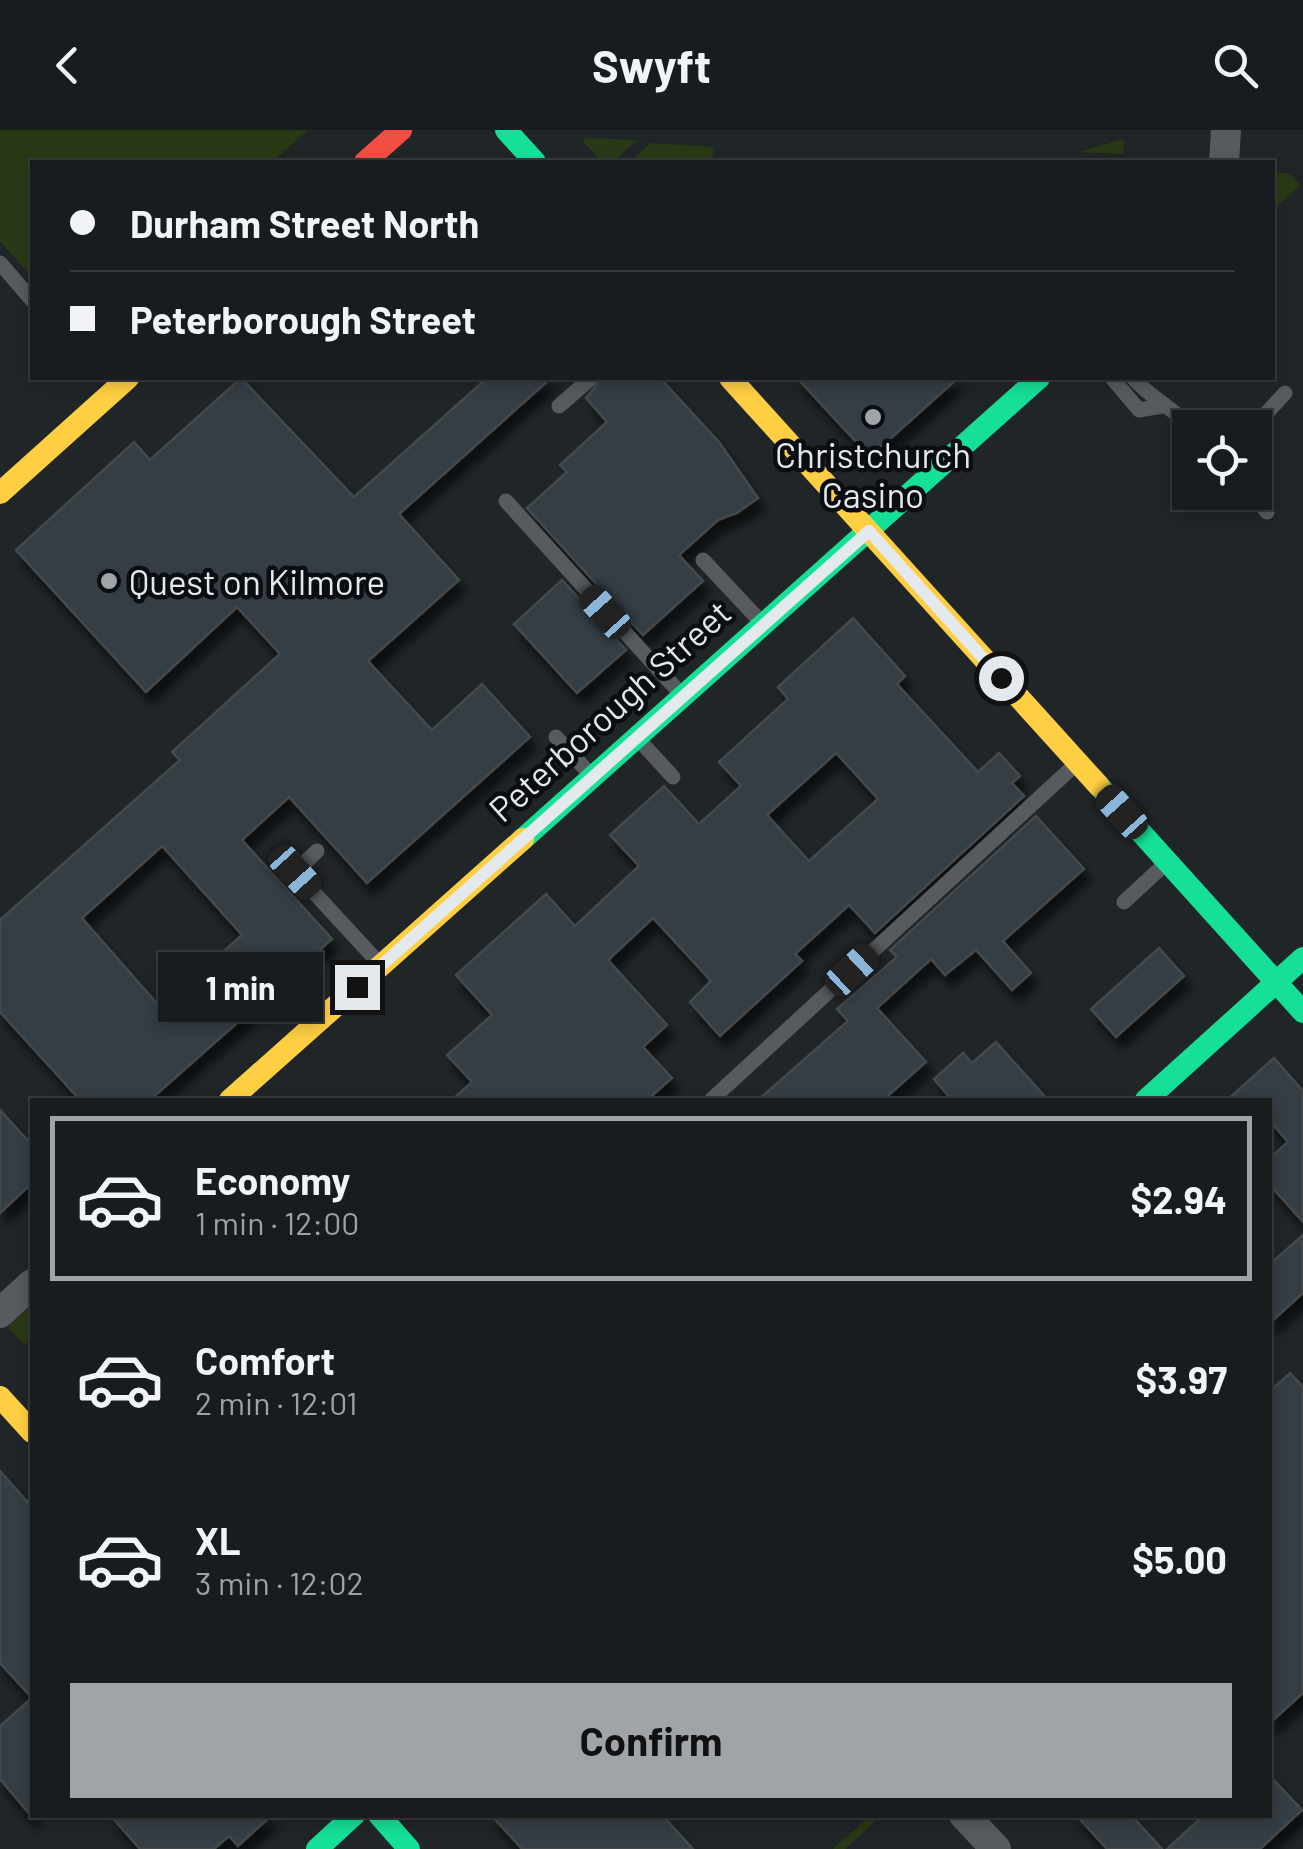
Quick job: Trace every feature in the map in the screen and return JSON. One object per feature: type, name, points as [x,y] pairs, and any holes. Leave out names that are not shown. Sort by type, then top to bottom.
[{"type":"street","points":[[367,160],[401,130]]},
{"type":"street","points":[[506,130],[533,160]]},
{"type":"street","points":[[1224,160],[1226,130]]},
{"type":"street","points":[[732,380],[1303,1012]]},
{"type":"street","name":"Peterborough Street","points":[[232,1098],[1037,380]]},
{"type":"street","points":[[0,493],[114,382]]},
{"type":"street","points":[[1148,1098],[1303,958]]},
{"type":"street","points":[[0,1313],[30,1286]]},
{"type":"street","points":[[0,1396],[30,1430]]},
{"type":"street","points":[[317,1849],[351,1818]]},
{"type":"street","points":[[382,1818],[410,1849]]},
{"type":"street","points":[[967,1818],[996,1849]]},
{"type":"lane","points":[[0,263],[30,298]]},
{"type":"lane","points":[[560,406],[588,380]]},
{"type":"lane","points":[[1114,380],[1139,410],[1162,406],[1175,410]]},
{"type":"lane","points":[[1136,380],[1162,406]]},
{"type":"lane","points":[[1270,410],[1285,394]]},
{"type":"lane","points":[[506,501],[682,696]]},
{"type":"lane","points":[[703,560],[763,624]]},
{"type":"lane","points":[[556,737],[592,776]]},
{"type":"lane","points":[[636,737],[673,777]]},
{"type":"lane","points":[[713,1098],[1078,763]]},
{"type":"lane","points":[[317,850],[295,872],[381,965]]},
{"type":"lane","points":[[1124,902],[1167,862]]},
{"type":"green space","points":[[0,130],[308,130],[274,160],[30,160],[30,275],[0,241]]},
{"type":"green space","points":[[1124,139],[1123,154],[1079,152]]},
{"type":"green space","points":[[637,140],[615,160],[600,160],[583,141]]},
{"type":"green space","points":[[651,143],[714,147],[712,160],[632,160]]},
{"type":"green space","points":[[1275,173],[1289,173],[1300,185],[1275,208]]},
{"type":"green space","points":[[30,1307],[30,1338],[24,1345],[8,1327]]},
{"type":"green space","points":[[868,1818],[879,1818],[845,1849],[833,1849]]},
{"type":"building","points":[[243,380],[354,497],[485,380],[549,380],[399,514],[459,580],[368,661],[432,730],[482,684],[530,737],[367,883],[289,797],[242,840],[332,939],[152,1098],[78,1098],[0,1012],[0,920],[180,760],[172,752],[280,654],[237,607],[146,692],[16,550],[134,442],[150,460]],"holes":[[[162,846],[242,935],[161,1008],[82,918]]]},
{"type":"building","points":[[600,380],[662,380],[719,442],[758,498],[737,513],[718,520],[679,555],[703,581],[643,635],[527,508],[567,472],[560,465],[607,422],[586,398]]},
{"type":"building","name":"Christchurch Casino","points":[[799,380],[956,380],[870,457]]},
{"type":"building","points":[[562,580],[626,650],[577,693],[514,624]]},
{"type":"building","points":[[853,618],[905,676],[897,684],[978,772],[999,753],[1020,776],[1012,783],[1024,796],[875,933],[849,905],[795,954],[802,961],[720,1036],[690,1002],[711,981],[653,918],[608,960],[667,1025],[643,1047],[672,1078],[649,1098],[454,1098],[472,1082],[447,1055],[492,1015],[456,975],[546,894],[575,926],[639,866],[610,835],[664,786],[699,824],[741,786],[719,762],[788,699],[778,687]],"holes":[[[836,753],[878,799],[809,861],[767,815]]]},
{"type":"building","points":[[1036,816],[1084,869],[1003,941],[1031,973],[1012,990],[976,950],[945,975],[931,959],[877,1008],[926,1062],[885,1098],[760,1098],[848,1021],[837,1009],[897,957],[890,950]]},
{"type":"building","points":[[1159,948],[1184,976],[1116,1037],[1091,1009]]},
{"type":"building","points":[[996,1042],[1046,1098],[950,1098],[934,1079],[963,1053],[972,1063]]},
{"type":"building","points":[[1274,1058],[1303,1091],[1303,1222],[1272,1187],[1272,1156],[1288,1142],[1272,1123],[1272,1098],[1229,1098]]},
{"type":"building","points":[[0,1110],[30,1143],[30,1185],[0,1213]]},
{"type":"building","points":[[1303,1235],[1303,1293],[1272,1321],[1272,1262]]},
{"type":"building","points":[[1290,1373],[1303,1387],[1303,1693],[1272,1721],[1272,1389]]},
{"type":"building","points":[[0,1471],[30,1505],[30,1696],[0,1663]]},
{"type":"building","points":[[30,1700],[30,1815],[0,1779],[0,1726]]},
{"type":"building","points":[[1272,1778],[1302,1810],[1260,1849],[1167,1849],[1201,1818],[1272,1818]]},
{"type":"building","points":[[113,1818],[269,1818],[238,1846],[229,1836],[214,1849],[140,1849]]},
{"type":"building","points":[[494,1818],[665,1818],[693,1849],[522,1849]]},
{"type":"building","points":[[1079,1818],[1134,1818],[1162,1849],[1107,1849]]},
{"type":"traffic: fast","points":[[506,130],[533,160]]},
{"type":"traffic: fast","points":[[523,839],[1037,380]]},
{"type":"traffic: fast","points":[[1099,786],[1303,1012]]},
{"type":"traffic: fast","points":[[1148,1098],[1303,958]]},
{"type":"traffic: fast","points":[[317,1849],[351,1818]]},
{"type":"traffic: fast","points":[[382,1818],[409,1849]]},
{"type":"traffic: slow","points":[[0,493],[126,380]]},
{"type":"traffic: slow","points":[[732,380],[1099,786]]},
{"type":"traffic: slow","points":[[232,1098],[523,839]]},
{"type":"traffic: slow","points":[[0,1397],[30,1430]]},
{"type":"traffic: jam","points":[[367,160],[401,130]]},
{"type":"place","name":"Christchurch Casino","points":[[873,417]]},
{"type":"place","name":"Quest on Kilmore","points":[[109,581]]},
{"type":"route","points":[[357,987],[869,531],[1001,678]]}]
